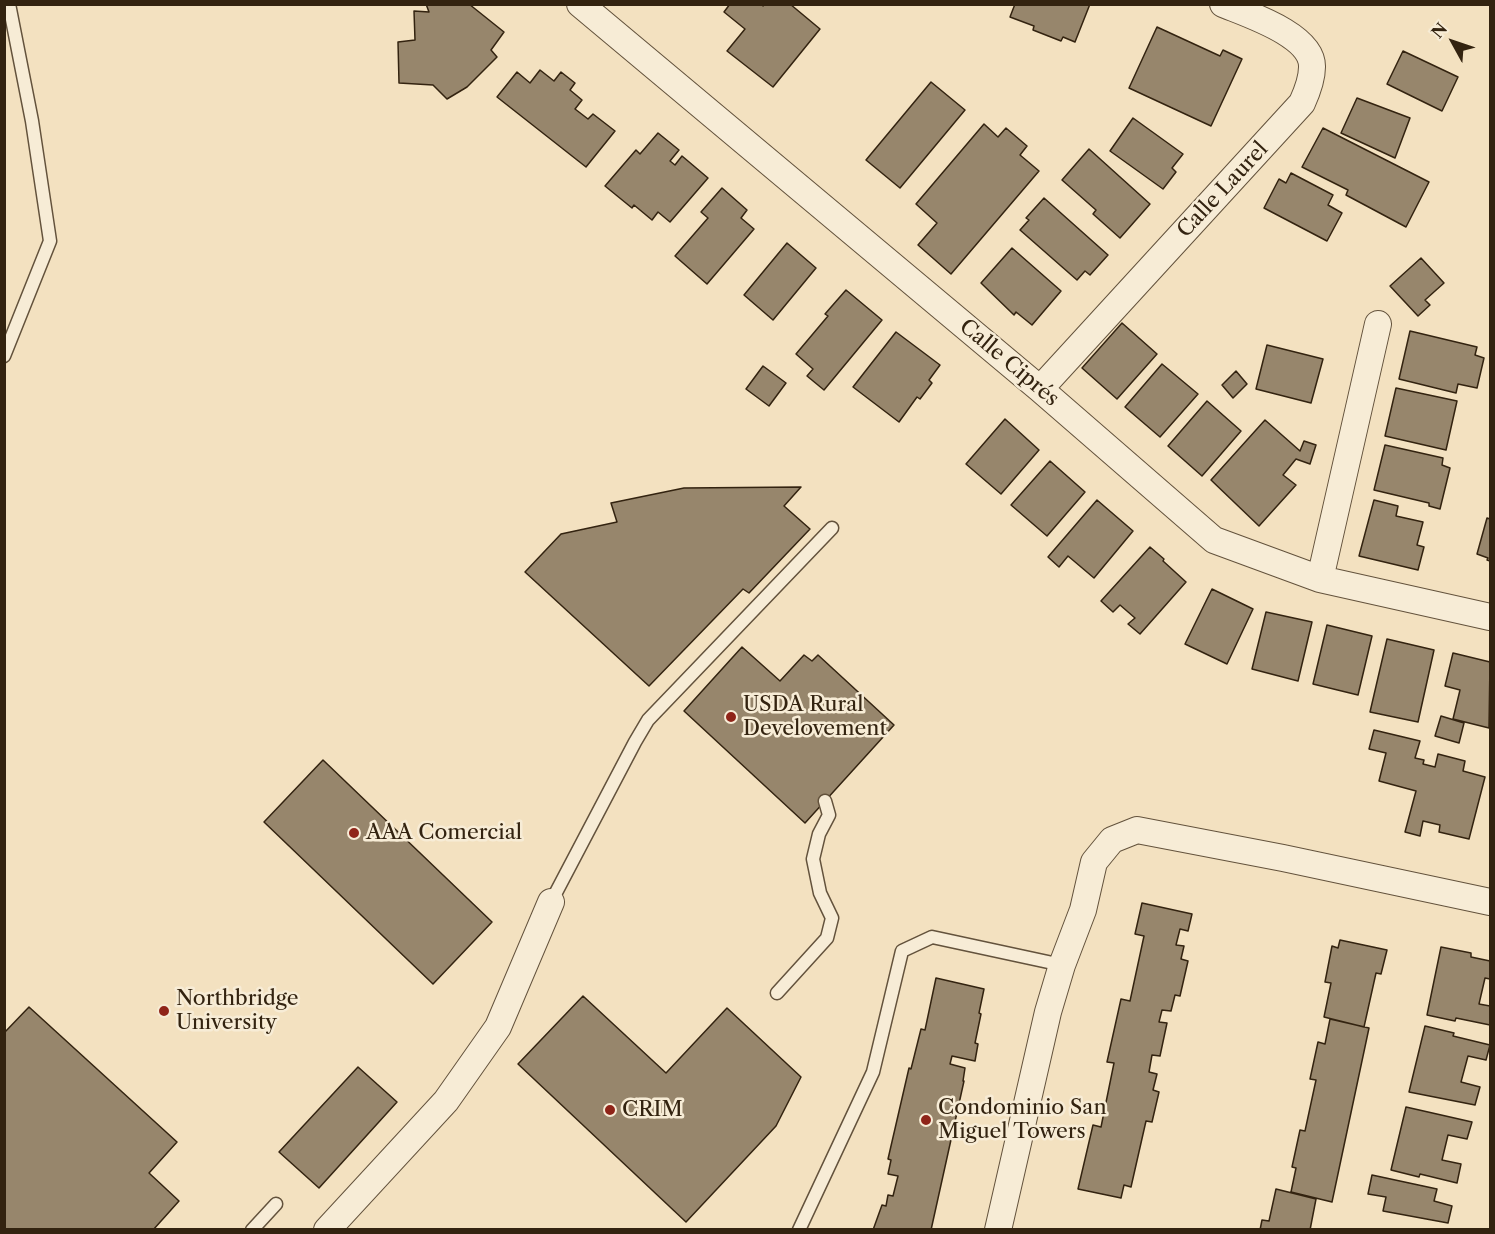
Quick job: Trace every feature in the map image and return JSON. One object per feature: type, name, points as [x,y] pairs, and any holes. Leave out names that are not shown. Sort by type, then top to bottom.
[{"type":"street","name":"Calle Ciprés","points":[[580,4],[1040,389],[1214,540],[1320,579],[1491,617]]},
{"type":"street","name":"Calle Laurel","points":[[1040,389],[1302,103],[1310,83],[1313,64],[1302,45],[1272,24],[1223,4]]},
{"type":"street","points":[[1320,579],[1378,324]]},
{"type":"street","points":[[998,1230],[1048,1012],[1062,965],[1083,910],[1094,862],[1112,840],[1137,830],[1491,902]]},
{"type":"street","points":[[336,1223],[446,1101],[498,1027],[551,902]]},
{"type":"lane","points":[[4,356],[50,242],[32,121],[9,4]]},
{"type":"lane","points":[[551,902],[648,720],[832,528]]},
{"type":"lane","points":[[777,993],[827,938],[832,918],[820,893],[813,859],[819,834],[829,815],[825,801]]},
{"type":"lane","points":[[799,1230],[873,1072],[902,951],[932,937],[1062,965]]},
{"type":"lane","points":[[252,1230],[276,1204]]},
{"type":"building","points":[[426,4],[469,4],[504,32],[491,50],[497,57],[467,87],[447,99],[433,85],[399,83],[398,42],[415,40],[414,11],[429,12]]},
{"type":"building","points":[[730,4],[762,4],[763,6],[765,4],[790,4],[820,29],[773,87],[727,51],[745,29],[724,12]]},
{"type":"building","points":[[1015,4],[1090,4],[1075,42],[1063,37],[1061,41],[1033,30],[1034,26],[1010,17]]},
{"type":"building","points":[[1157,27],[1220,56],[1223,50],[1242,59],[1211,126],[1129,88]]},
{"type":"building","points":[[1403,51],[1458,77],[1442,111],[1387,84]]},
{"type":"building","points":[[540,70],[554,81],[561,72],[575,83],[570,90],[582,100],[575,109],[588,119],[593,114],[615,131],[586,167],[497,97],[517,72],[530,83]]},
{"type":"building","points":[[931,82],[965,110],[900,188],[866,160]]},
{"type":"building","points":[[1357,98],[1410,118],[1395,158],[1341,133]]},
{"type":"building","points":[[1133,118],[1183,154],[1172,168],[1176,172],[1163,189],[1110,151]]},
{"type":"building","points":[[984,124],[998,137],[1006,128],[1027,146],[1020,155],[1039,171],[951,274],[918,245],[937,223],[916,204]]},
{"type":"building","points":[[1323,128],[1429,182],[1406,227],[1346,195],[1348,190],[1302,167]]},
{"type":"building","points":[[658,133],[679,150],[670,161],[675,165],[682,156],[708,178],[670,222],[658,212],[652,220],[634,205],[632,208],[605,186],[636,150],[640,154]]},
{"type":"building","points":[[1089,149],[1150,204],[1120,238],[1093,214],[1096,210],[1062,180]]},
{"type":"building","points":[[1291,173],[1333,195],[1328,205],[1342,213],[1327,241],[1264,208],[1279,179],[1286,183]]},
{"type":"building","points":[[722,188],[747,210],[741,218],[754,229],[707,284],[675,256],[708,218],[701,212]]},
{"type":"building","points":[[1044,198],[1108,255],[1090,275],[1085,271],[1077,280],[1020,230],[1029,220],[1026,218]]},
{"type":"building","points":[[787,243],[816,268],[773,320],[744,295]]},
{"type":"building","points":[[1012,248],[1061,291],[1032,325],[1016,312],[1014,315],[981,283]]},
{"type":"building","points":[[1421,258],[1444,283],[1425,300],[1430,305],[1418,316],[1390,286]]},
{"type":"building","points":[[846,290],[882,320],[824,390],[807,376],[813,369],[796,354],[828,316],[825,314]]},
{"type":"building","points":[[1122,323],[1157,354],[1117,399],[1082,368]]},
{"type":"building","points":[[1410,331],[1477,347],[1475,355],[1484,358],[1477,388],[1458,384],[1456,393],[1399,379]]},
{"type":"building","points":[[896,332],[940,365],[929,380],[932,383],[920,399],[917,397],[899,422],[853,387]]},
{"type":"building","points":[[1267,345],[1323,359],[1311,403],[1256,389]]},
{"type":"building","points":[[1162,364],[1198,394],[1160,437],[1125,407]]},
{"type":"building","points":[[763,366],[786,383],[769,406],[746,389]]},
{"type":"building","points":[[1236,371],[1247,384],[1233,398],[1222,385]]},
{"type":"building","points":[[1396,388],[1457,401],[1446,450],[1385,436]]},
{"type":"building","points":[[1207,401],[1241,431],[1202,476],[1168,446]]},
{"type":"building","points":[[1005,419],[1039,450],[1001,494],[966,464]]},
{"type":"building","points":[[1265,420],[1300,451],[1304,441],[1316,445],[1310,464],[1296,459],[1283,475],[1296,485],[1259,526],[1211,480]]},
{"type":"building","points":[[1385,445],[1443,458],[1442,465],[1450,468],[1440,509],[1429,506],[1429,503],[1374,490]]},
{"type":"building","points":[[1050,461],[1085,492],[1047,536],[1011,505]]},
{"type":"building","points":[[801,487],[784,506],[810,529],[749,593],[743,589],[649,686],[525,572],[561,534],[617,522],[611,503],[684,488]]},
{"type":"building","points":[[1097,500],[1133,531],[1094,578],[1068,556],[1059,567],[1048,557]]},
{"type":"building","points":[[1374,500],[1398,506],[1396,516],[1423,522],[1417,545],[1424,547],[1418,570],[1359,556]]},
{"type":"building","points":[[1487,518],[1490,519],[1490,561],[1477,554]]},
{"type":"building","points":[[1150,547],[1186,582],[1140,634],[1128,624],[1135,618],[1120,605],[1113,612],[1101,601]]},
{"type":"building","points":[[1212,589],[1253,609],[1227,664],[1185,644]]},
{"type":"building","points":[[1266,612],[1312,622],[1298,681],[1252,669]]},
{"type":"building","points":[[1327,625],[1372,636],[1358,695],[1313,684]]},
{"type":"building","points":[[1387,639],[1434,650],[1418,722],[1370,712]]},
{"type":"building","points":[[742,647],[780,681],[804,655],[812,661],[818,655],[894,725],[805,823],[684,711]]},
{"type":"building","points":[[1453,653],[1490,662],[1489,728],[1453,719],[1460,690],[1445,686]]},
{"type":"building","points":[[1441,716],[1464,723],[1459,743],[1435,736]]},
{"type":"building","points":[[1374,730],[1420,741],[1415,758],[1424,760],[1423,764],[1435,767],[1438,754],[1465,761],[1463,771],[1485,777],[1469,839],[1439,832],[1440,825],[1423,821],[1420,836],[1405,832],[1416,791],[1379,781],[1386,753],[1369,749]]},
{"type":"building","points":[[323,760],[492,922],[433,984],[264,822]]},
{"type":"building","points":[[1142,903],[1192,914],[1188,931],[1180,929],[1176,945],[1184,946],[1181,959],[1188,961],[1180,996],[1175,995],[1171,1011],[1162,1010],[1159,1022],[1167,1023],[1160,1056],[1152,1055],[1149,1072],[1157,1074],[1153,1090],[1159,1092],[1152,1122],[1146,1121],[1131,1187],[1124,1185],[1121,1198],[1078,1189],[1093,1125],[1101,1127],[1114,1063],[1107,1062],[1121,999],[1130,1001],[1144,936],[1135,934]]},
{"type":"building","points":[[1340,940],[1387,950],[1381,974],[1376,973],[1364,1027],[1324,1017],[1331,983],[1325,982],[1332,946],[1338,948]]},
{"type":"building","points":[[1441,947],[1471,953],[1471,957],[1490,961],[1490,979],[1485,978],[1479,1004],[1490,1006],[1490,1025],[1427,1015]]},
{"type":"building","name":"Condominio San Miguel Towers","points":[[936,978],[984,989],[975,1043],[978,1044],[975,1061],[952,1056],[950,1064],[965,1068],[964,1081],[931,1230],[873,1230],[882,1205],[886,1206],[888,1195],[893,1196],[898,1176],[888,1174],[891,1160],[888,1159],[909,1068],[911,1069],[921,1029],[925,1030]]},
{"type":"building","points":[[583,996],[666,1073],[727,1008],[801,1077],[776,1126],[686,1222],[518,1064]]},
{"type":"building","points":[[29,1007],[177,1142],[149,1173],[179,1201],[153,1230],[4,1230],[4,1033]]},
{"type":"building","points":[[1330,1019],[1369,1028],[1332,1202],[1291,1192],[1296,1168],[1292,1167],[1300,1130],[1305,1131],[1316,1080],[1310,1079],[1318,1042],[1325,1044]]},
{"type":"building","points":[[1425,1026],[1490,1045],[1486,1060],[1468,1056],[1461,1082],[1480,1087],[1475,1105],[1409,1092]]},
{"type":"building","points":[[358,1067],[397,1102],[319,1188],[279,1152]]},
{"type":"building","points":[[1406,1107],[1472,1122],[1467,1139],[1448,1135],[1442,1160],[1461,1164],[1457,1183],[1391,1170]]},
{"type":"building","points":[[1372,1175],[1437,1189],[1434,1201],[1452,1206],[1448,1223],[1383,1211],[1386,1197],[1368,1194]]},
{"type":"building","points":[[1276,1189],[1316,1199],[1310,1230],[1260,1230],[1262,1220],[1269,1221]]},
{"type":"place","name":"USDA Rural Develovement","points":[[731,717]]},
{"type":"place","name":"AAA Comercial","points":[[354,833]]},
{"type":"place","name":"Northbridge University","points":[[164,1011]]},
{"type":"place","name":"CRIM","points":[[610,1110]]},
{"type":"place","name":"Condominio San Miguel Towers","points":[[926,1120]]}]
